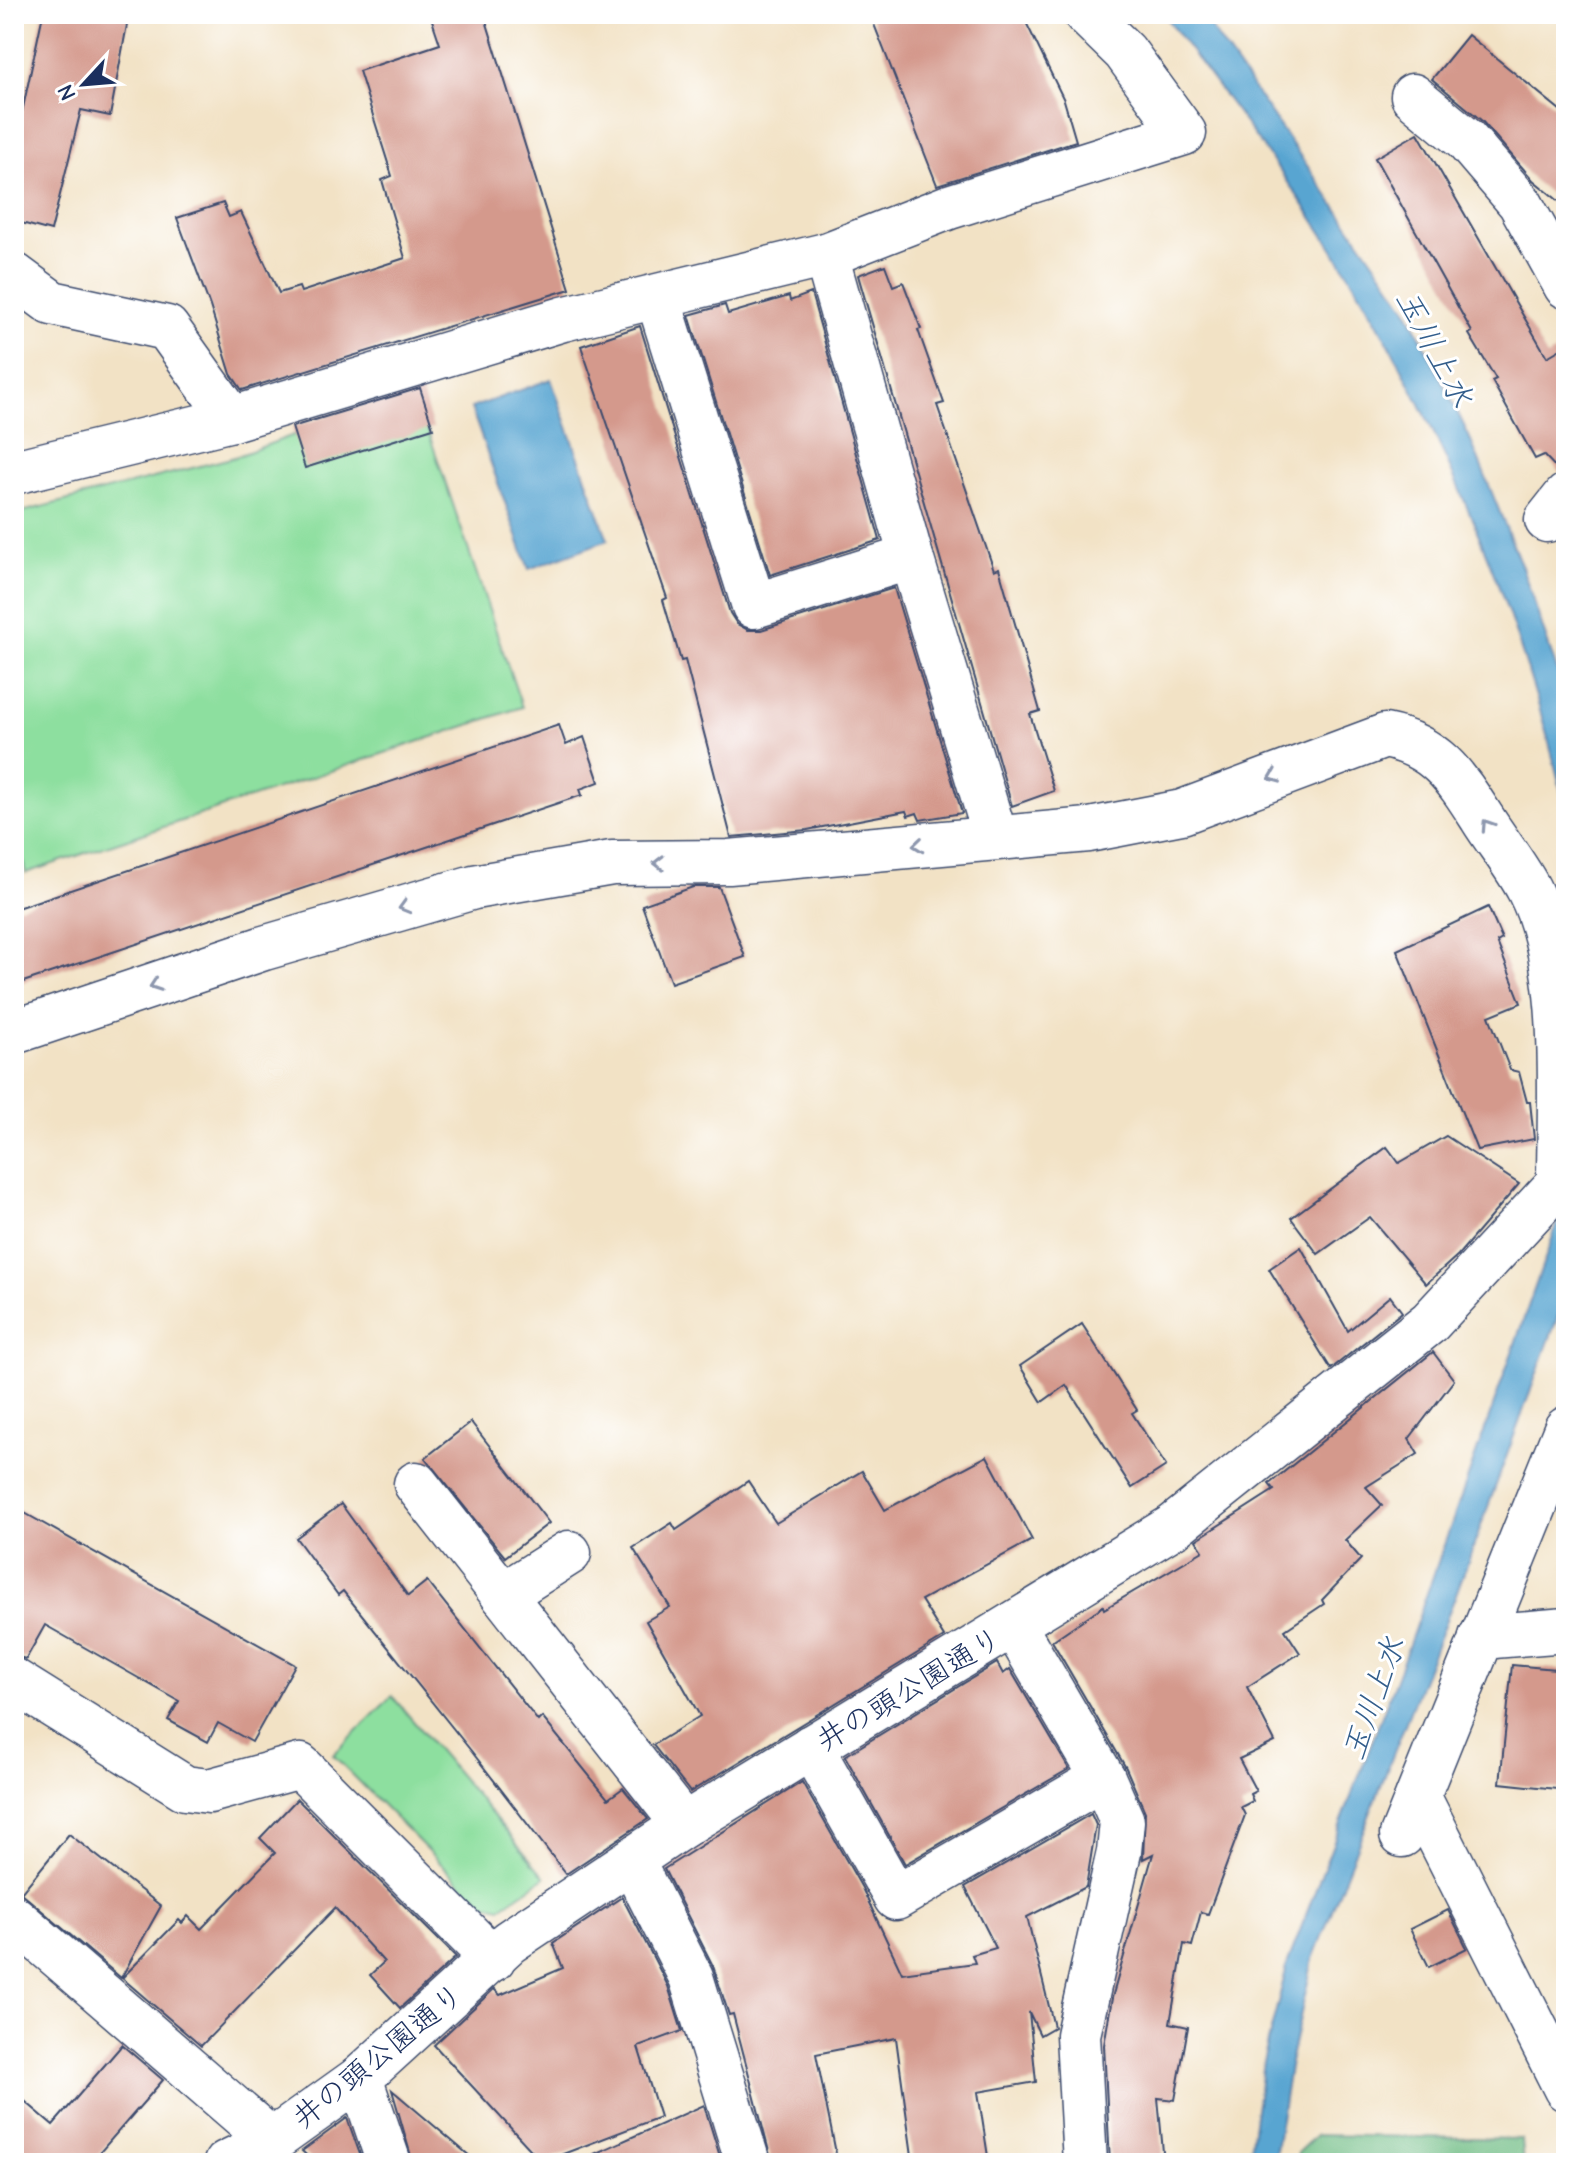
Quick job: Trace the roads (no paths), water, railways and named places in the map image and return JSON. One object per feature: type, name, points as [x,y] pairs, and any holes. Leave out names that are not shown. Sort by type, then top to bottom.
[{"type":"street","points":[[14,472],[232,419],[563,319],[826,255],[949,207],[1184,133],[1125,52],[1086,14]]},
{"type":"street","points":[[1413,96],[1466,140],[1520,203],[1566,286]]},
{"type":"street","points":[[826,255],[911,557],[995,836]]},
{"type":"street","points":[[14,275],[52,303],[167,328],[232,419]]},
{"type":"street","points":[[658,298],[754,606],[911,557]]},
{"type":"street","points":[[14,1032],[264,948],[474,887],[612,863],[729,862],[1089,830],[1182,812],[1385,736],[1410,741],[1440,759],[1472,802],[1529,891],[1546,940],[1559,1026],[1562,1183]]},
{"type":"street","name":"井の頭公園通り","points":[[226,2163],[272,2141],[360,2078],[509,1942],[684,1825],[1174,1526],[1241,1476],[1430,1322],[1562,1183]]},
{"type":"street","points":[[1566,1429],[1410,1815],[1547,2014],[1566,2089]]},
{"type":"street","points":[[416,1484],[684,1825]]},
{"type":"street","points":[[503,1595],[569,1553]]},
{"type":"street","points":[[1014,1626],[1103,1778],[1122,1821],[1119,1852],[1078,2035],[1085,2163]]},
{"type":"street","points":[[1481,1637],[1566,1630]]},
{"type":"street","points":[[14,1681],[185,1788],[209,1791],[300,1766],[493,1959]]},
{"type":"street","points":[[811,1747],[896,1898],[1103,1778]]},
{"type":"street","points":[[632,1861],[691,1977],[748,2163]]},
{"type":"street","points":[[14,1918],[272,2141]]},
{"type":"street","points":[[360,2078],[389,2163]]},
{"type":"water","points":[[1163,14],[1201,14],[1406,307],[1469,436],[1522,567],[1566,697],[1566,813],[1549,744],[1504,601],[1477,530],[1414,392],[1343,265],[1301,201]]},
{"type":"water","points":[[551,379],[608,540],[529,569],[471,408]]},
{"type":"water","points":[[1566,1199],[1566,1294],[1455,1597],[1313,1959],[1289,2067],[1274,2163],[1248,2163],[1263,2062],[1288,1962],[1407,1650]]},
{"type":"water label","name":"玉川上水","points":[[1435,348]]},
{"type":"water label","name":"玉川上水","points":[[1373,1698]]}]
